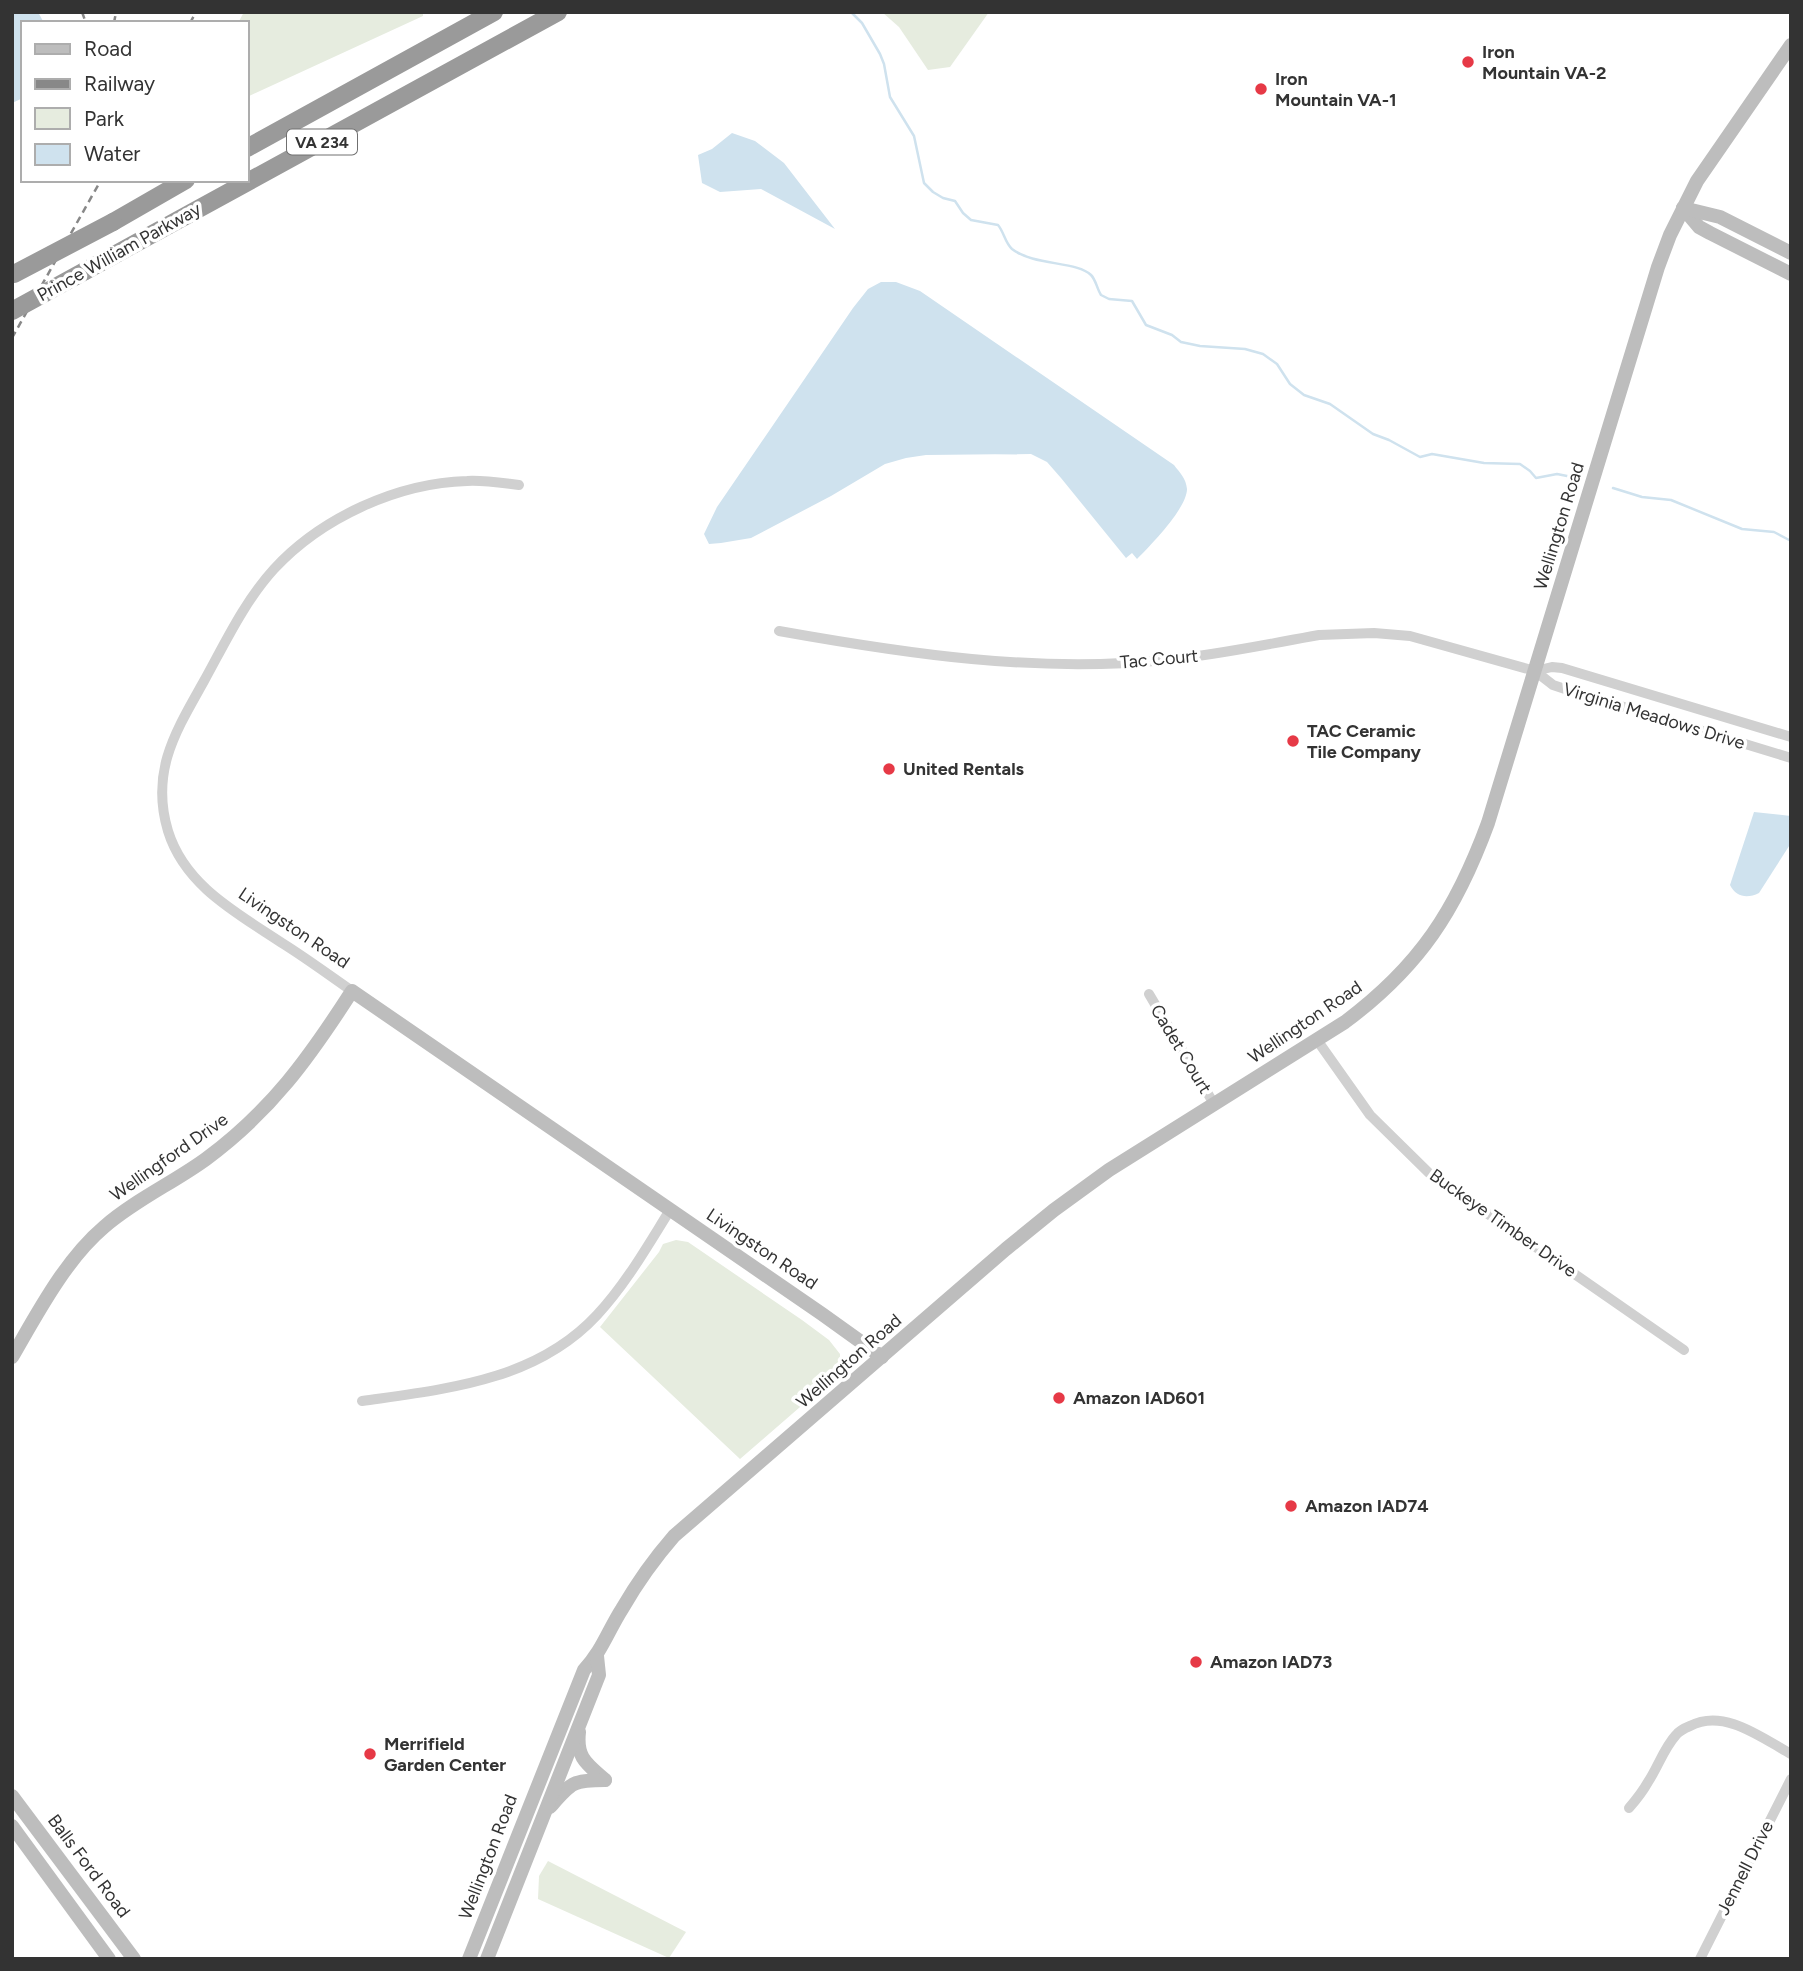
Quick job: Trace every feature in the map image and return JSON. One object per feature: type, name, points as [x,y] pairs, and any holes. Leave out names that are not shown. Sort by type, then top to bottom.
[{"type":"highway","name":"VA 234","points":[[248,147],[494,12]]},
{"type":"highway","name":"Prince William Parkway","points":[[248,182],[558,12]]},
{"type":"highway","name":"Prince William Parkway","points":[[13,275],[183,182]]},
{"type":"highway","name":"Prince William Parkway","points":[[12,311],[248,182]]},
{"type":"main road","name":"Wellington Road","points":[[469,1959],[584,1670],[597,1656],[629,1596],[651,1563],[674,1536],[1054,1210],[1109,1170],[1317,1040],[1369,1004],[1423,948],[1451,907],[1476,856],[1488,823],[1658,267],[1683,208],[1715,154],[1791,45]]},
{"type":"main road","points":[[1683,208],[1720,218],[1791,253]]},
{"type":"main road","points":[[1683,208],[1699,227],[1791,274]]},
{"type":"main road","name":"Livingston Road","points":[[352,991],[882,1357]]},
{"type":"main road","name":"Wellingford Drive","points":[[12,1357],[60,1279],[103,1228],[152,1192],[205,1160],[251,1122],[298,1070],[352,991]]},
{"type":"main road","name":"Wellington Road","points":[[487,1959],[599,1675],[597,1656]]},
{"type":"main road","points":[[544,1813],[572,1784],[605,1780],[582,1757],[578,1744],[579,1723]]},
{"type":"main road","name":"Balls Ford Road","points":[[12,1796],[134,1959]]},
{"type":"main road","points":[[12,1826],[109,1959]]},
{"type":"main road","points":[[49,1877],[71,1893],[86,1894]]},
{"type":"street","name":"Livingston Road","points":[[352,991],[226,906],[200,884],[183,863],[168,831],[164,810],[165,763],[169,747],[244,609],[274,569],[314,534],[358,508],[425,486],[466,481],[519,485]]},
{"type":"street","name":"Tac Court","points":[[779,631],[959,659],[1064,664],[1166,660],[1319,635],[1374,633],[1410,636],[1535,671]]},
{"type":"street","name":"Virginia Meadows Drive","points":[[1535,671],[1562,668],[1791,737]]},
{"type":"street","name":"Virginia Meadows Drive","points":[[1535,671],[1553,685],[1791,758]]},
{"type":"street","name":"Cadet Court","points":[[1149,994],[1214,1104]]},
{"type":"street","name":"Buckeye Timber Drive","points":[[1317,1040],[1370,1115],[1429,1173],[1684,1350]]},
{"type":"street","points":[[362,1401],[472,1384],[533,1363],[557,1349],[597,1315],[625,1279],[670,1210]]},
{"type":"street","points":[[1629,1808],[1649,1781],[1678,1732],[1696,1723],[1730,1722],[1791,1754]]},
{"type":"street","name":"Jennell Drive","points":[[1700,1959],[1791,1779]]},
{"type":"green space","points":[[244,12],[423,12],[423,16],[248,97],[248,21],[239,21]]},
{"type":"green space","points":[[882,12],[989,12],[950,67],[928,70],[899,27]]},
{"type":"green space","points":[[676,1240],[688,1242],[802,1320],[829,1340],[840,1354],[840,1366],[830,1381],[740,1459],[600,1327],[663,1244]]},
{"type":"green space","points":[[548,1861],[686,1932],[669,1958],[538,1899],[539,1876]]},
{"type":"water","points":[[12,12],[38,12],[43,21],[21,21],[21,99],[12,103]]},
{"type":"water","points":[[732,133],[755,141],[784,163],[835,229],[761,189],[720,192],[702,183],[698,155],[712,149]]},
{"type":"water","points":[[881,282],[896,282],[920,291],[1174,465],[1185,482],[1185,497],[1167,526],[1137,559],[1132,553],[1126,558],[1047,462],[1031,454],[926,455],[906,458],[885,464],[751,538],[709,544],[704,534],[717,507],[853,308],[868,289]]},
{"type":"water","points":[[1754,812],[1791,816],[1791,843],[1759,893],[1746,896],[1735,892],[1730,885]]},
{"type":"waterway","points":[[851,12],[862,23],[880,54],[890,97],[914,136],[924,183],[943,198],[955,201],[971,220],[998,225],[1012,249],[1032,258],[1084,271],[1093,277],[1101,295],[1109,299],[1132,301],[1146,325],[1172,335],[1181,342],[1245,349],[1263,354],[1277,364],[1290,384],[1304,395],[1330,404],[1373,434],[1420,457],[1432,454],[1484,463],[1520,464],[1536,478],[1557,474],[1572,477]]},
{"type":"waterway","points":[[1613,488],[1642,497],[1671,500],[1742,529],[1774,532],[1791,541]]},
{"type":"railway","points":[[82,12],[85,21]]},
{"type":"railway","points":[[114,21],[116,12]]},
{"type":"railway","points":[[191,21],[196,12]]},
{"type":"railway","points":[[12,338],[100,182]]},
{"type":"place","name":"Iron Mountain VA-2","points":[[1468,62]]},
{"type":"place","name":"Iron Mountain VA-1","points":[[1261,89]]},
{"type":"place","name":"TAC Ceramic Tile Company","points":[[1293,741]]},
{"type":"place","name":"United Rentals","points":[[889,769]]},
{"type":"place","name":"Amazon IAD601","points":[[1059,1398]]},
{"type":"place","name":"Amazon IAD74","points":[[1291,1506]]},
{"type":"place","name":"Amazon IAD73","points":[[1196,1662]]},
{"type":"place","name":"Merrifield Garden Center","points":[[370,1754]]}]
